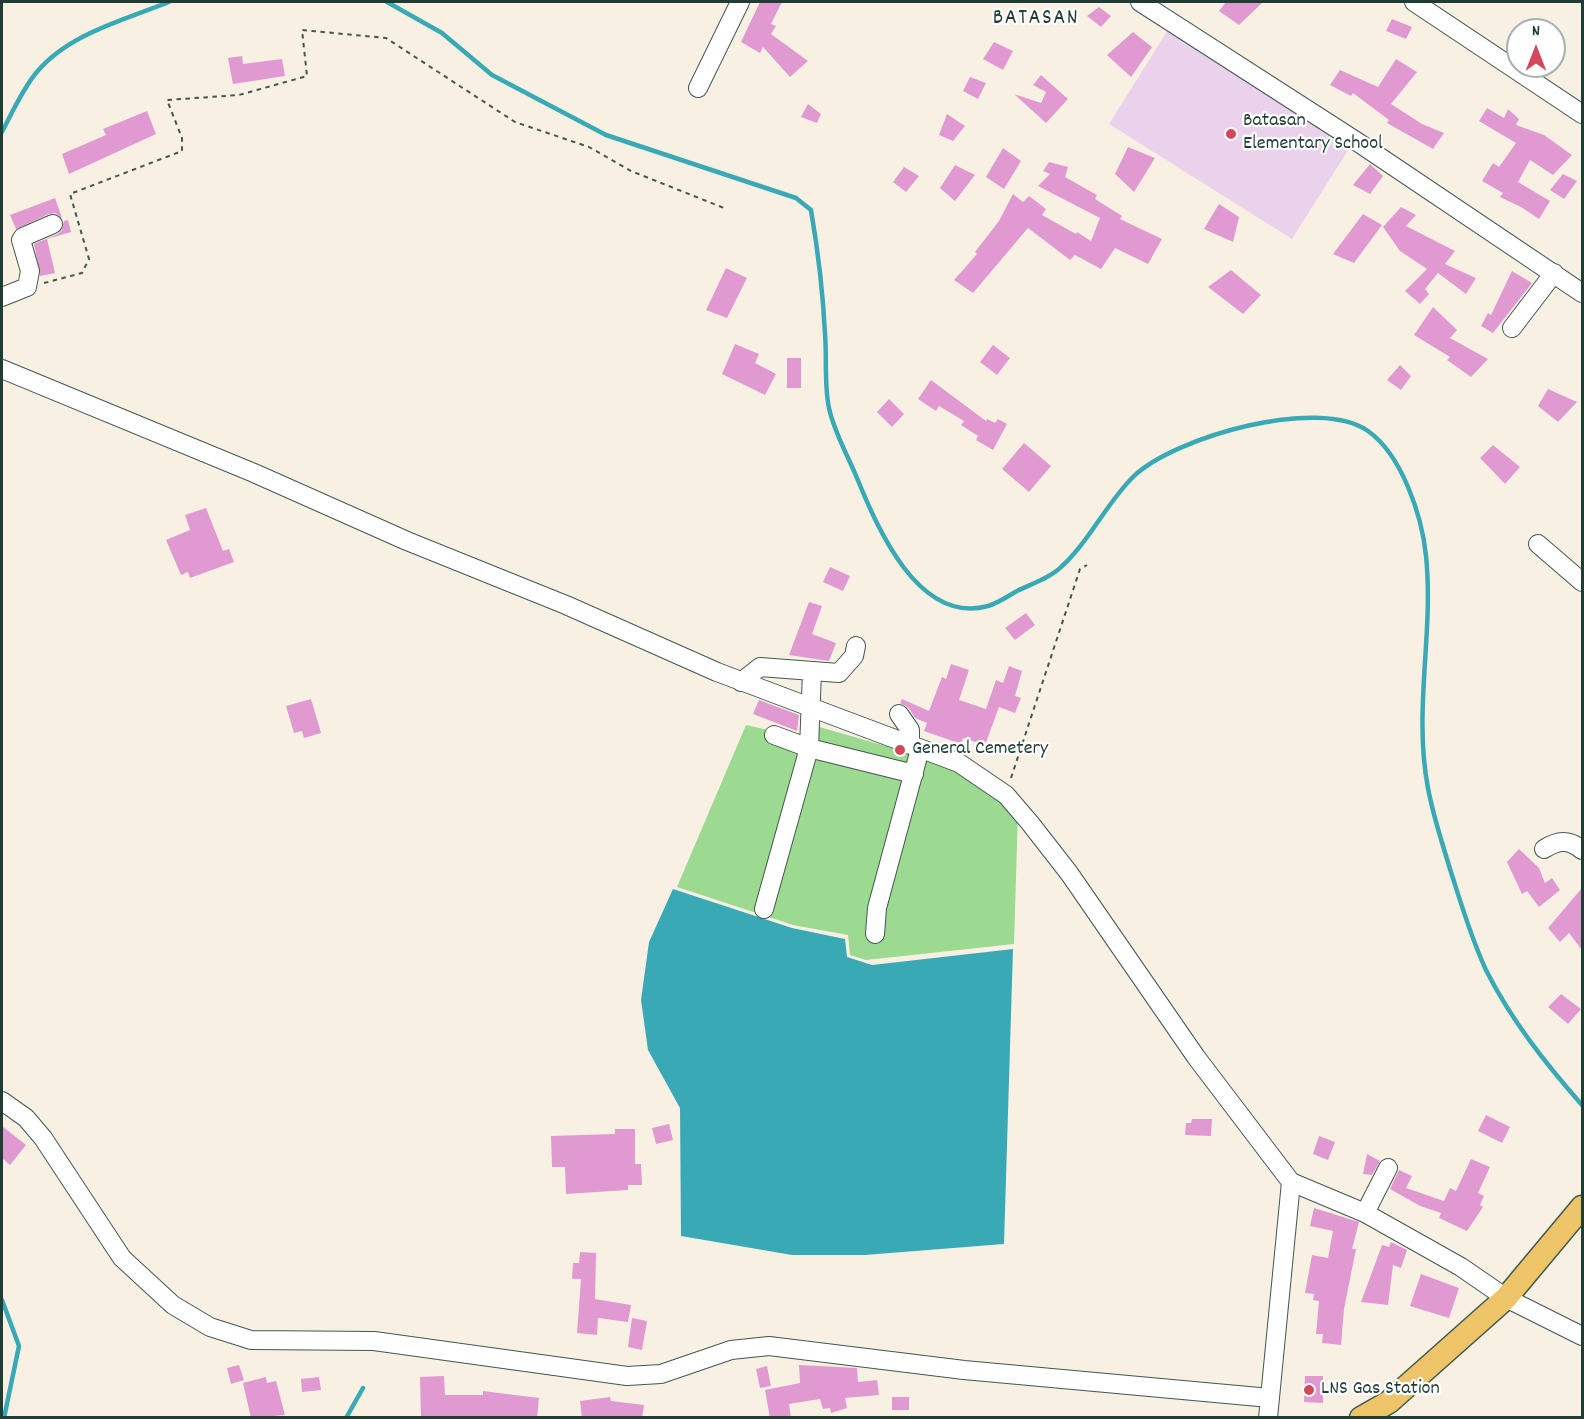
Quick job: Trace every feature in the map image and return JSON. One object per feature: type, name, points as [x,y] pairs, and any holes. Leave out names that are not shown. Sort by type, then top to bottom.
[{"type":"main road","points":[[1361,1418],[1389,1402],[1506,1298],[1582,1207]]},
{"type":"street","points":[[698,88],[741,2]]},
{"type":"street","points":[[1140,2],[1582,293]]},
{"type":"street","points":[[1414,2],[1582,114]]},
{"type":"street","points":[[2,297],[27,287],[30,271],[21,240],[25,234],[53,224]]},
{"type":"street","points":[[1512,328],[1554,273]]},
{"type":"street","points":[[2,369],[254,473],[407,541],[566,604],[741,682],[959,764],[1006,795],[1069,873],[1196,1057],[1291,1182],[1365,1214],[1461,1267],[1506,1298],[1582,1336]]},
{"type":"street","points":[[1538,544],[1582,582]]},
{"type":"street","points":[[741,682],[760,668],[839,673],[854,656],[856,646]]},
{"type":"street","points":[[764,909],[809,748],[813,710],[812,672]]},
{"type":"street","points":[[874,934],[877,908],[914,774],[915,747],[910,730],[899,714]]},
{"type":"street","points":[[774,735],[809,748],[914,774]]},
{"type":"street","points":[[1544,849],[1555,842],[1570,842],[1582,850]]},
{"type":"street","points":[[2,1101],[26,1118],[43,1138],[122,1258],[146,1282],[173,1305],[210,1327],[251,1340],[374,1341],[627,1376],[661,1374],[731,1350],[769,1346],[964,1370],[1270,1398]]},
{"type":"street","points":[[1365,1214],[1388,1168]]},
{"type":"street","points":[[1268,1418],[1291,1182]]},
{"type":"path","points":[[27,287],[82,273],[89,259],[70,194],[182,151],[182,138],[167,100],[238,96],[307,76],[302,30],[386,38],[515,122],[589,147],[631,171],[724,208]]},
{"type":"path","points":[[1006,795],[1080,569],[1087,565]]},
{"type":"shaded area","name":"Batasan Elementary School","points":[[1171,25],[1352,144],[1292,239],[1109,124]]},
{"type":"green space","points":[[809,724],[931,759],[964,772],[1018,811],[1014,944],[866,960],[850,955],[848,935],[793,925],[677,887],[746,725],[803,738]]},
{"type":"water","points":[[673,889],[792,928],[845,939],[847,957],[872,965],[1013,949],[1004,1244],[865,1255],[792,1255],[681,1236],[680,1108],[648,1050],[641,1000],[649,942]]},
{"type":"building","points":[[760,2],[782,2],[771,24],[776,26],[771,34],[808,61],[790,77],[763,47],[760,53],[741,42]]},
{"type":"building","points":[[1226,2],[1263,2],[1239,25],[1219,11]]},
{"type":"building","points":[[1099,7],[1111,16],[1101,27],[1087,16]]},
{"type":"building","points":[[1392,19],[1412,27],[1406,39],[1386,31]]},
{"type":"building","points":[[1133,32],[1152,47],[1131,77],[1107,55]]},
{"type":"building","points":[[994,42],[1013,51],[1003,70],[983,59]]},
{"type":"building","points":[[242,56],[243,64],[282,59],[285,76],[233,84],[228,58]]},
{"type":"building","points":[[1396,59],[1417,72],[1391,104],[1422,124],[1444,133],[1433,149],[1387,123],[1389,120],[1353,93],[1351,96],[1330,85],[1340,70],[1378,87]]},
{"type":"building","points":[[1041,75],[1068,99],[1046,123],[1014,94],[1041,103],[1046,92],[1033,85]]},
{"type":"building","points":[[970,77],[986,83],[978,99],[963,91]]},
{"type":"building","points":[[808,104],[821,114],[817,123],[801,117]]},
{"type":"building","points":[[1487,108],[1504,118],[1508,109],[1519,119],[1516,125],[1544,135],[1572,155],[1553,175],[1530,160],[1518,182],[1550,201],[1539,219],[1500,197],[1503,193],[1482,181],[1493,163],[1499,167],[1516,143],[1479,121]]},
{"type":"building","points":[[147,111],[156,134],[69,174],[62,154],[106,135],[103,129]]},
{"type":"building","points":[[947,114],[965,126],[953,141],[939,135]]},
{"type":"building","points":[[1128,147],[1155,158],[1134,192],[1115,174]]},
{"type":"building","points":[[1003,148],[1021,161],[1004,189],[986,177]]},
{"type":"building","points":[[1049,162],[1068,167],[1065,177],[1097,195],[1095,199],[1122,216],[1120,219],[1162,239],[1148,264],[1115,248],[1101,269],[1075,255],[1070,260],[1028,228],[973,293],[954,280],[977,254],[975,252],[999,221],[1013,194],[1023,202],[1029,196],[1046,209],[1042,215],[1091,241],[1100,218],[1038,186],[1050,174],[1043,171]]},
{"type":"building","points":[[1370,164],[1383,176],[1370,194],[1353,185]]},
{"type":"building","points":[[955,165],[975,175],[955,201],[940,188]]},
{"type":"building","points":[[904,167],[919,176],[906,192],[893,182]]},
{"type":"building","points":[[1563,174],[1577,181],[1564,199],[1550,190]]},
{"type":"building","points":[[55,198],[62,218],[55,213],[49,214],[16,229],[10,215]]},
{"type":"building","points":[[1219,204],[1239,217],[1233,242],[1204,229]]},
{"type":"building","points":[[1401,207],[1416,215],[1406,226],[1455,251],[1445,264],[1476,278],[1466,294],[1438,273],[1425,289],[1429,294],[1420,304],[1405,291],[1427,269],[1400,251],[1383,227]]},
{"type":"building","points":[[1363,214],[1382,225],[1354,263],[1333,254]]},
{"type":"building","points":[[68,220],[71,232],[47,239],[55,273],[40,276],[34,244],[58,234],[62,230],[64,221]]},
{"type":"building","points":[[726,268],[747,278],[727,318],[706,310]]},
{"type":"building","points":[[1231,270],[1261,295],[1243,314],[1208,287]]},
{"type":"building","points":[[1512,271],[1532,283],[1493,333],[1481,326],[1488,313],[1491,315]]},
{"type":"building","points":[[1433,307],[1457,330],[1450,338],[1488,359],[1471,377],[1447,360],[1450,357],[1414,335]]},
{"type":"building","points":[[735,344],[759,354],[755,363],[776,374],[765,395],[722,374]]},
{"type":"building","points":[[993,345],[1010,358],[997,375],[980,362]]},
{"type":"building","points":[[787,358],[801,358],[801,388],[787,388]]},
{"type":"building","points":[[1400,365],[1411,376],[1401,390],[1387,380]]},
{"type":"building","points":[[931,380],[986,421],[987,419],[995,423],[998,419],[1007,424],[993,450],[976,440],[978,436],[961,425],[964,421],[939,406],[936,411],[918,399]]},
{"type":"building","points":[[1548,389],[1577,402],[1558,422],[1538,406]]},
{"type":"building","points":[[889,399],[904,414],[892,427],[877,412]]},
{"type":"building","points":[[1024,443],[1051,466],[1029,492],[1002,469]]},
{"type":"building","points":[[1493,445],[1520,467],[1505,484],[1480,458]]},
{"type":"building","points":[[206,508],[223,551],[229,549],[234,562],[190,578],[188,572],[181,575],[166,540],[190,530],[185,515]]},
{"type":"building","points":[[830,567],[850,576],[843,591],[823,582]]},
{"type":"building","points":[[809,602],[822,606],[812,634],[836,643],[829,661],[789,655]]},
{"type":"building","points":[[1026,613],[1035,625],[1015,640],[1005,628]]},
{"type":"building","points":[[951,664],[969,670],[959,700],[986,709],[996,680],[1003,683],[1009,666],[1022,671],[1015,696],[1021,698],[1015,713],[999,707],[985,745],[963,738],[961,744],[924,731],[927,723],[915,718],[908,707],[900,703],[902,699],[929,711],[942,677],[946,679]]},
{"type":"building","points":[[311,699],[321,733],[304,738],[302,731],[294,733],[286,706]]},
{"type":"building","points":[[759,700],[799,715],[797,731],[753,714]]},
{"type":"building","points":[[1519,849],[1539,868],[1545,883],[1552,878],[1560,890],[1539,907],[1527,891],[1522,894],[1507,862]]},
{"type":"building","points":[[1582,888],[1582,950],[1569,933],[1560,942],[1548,928]]},
{"type":"building","points":[[1561,994],[1581,1009],[1568,1024],[1548,1007]]},
{"type":"building","points":[[1486,1115],[1510,1127],[1502,1143],[1478,1131]]},
{"type":"building","points":[[1192,1119],[1212,1119],[1211,1136],[1185,1135],[1186,1123],[1191,1123]]},
{"type":"building","points":[[669,1124],[673,1140],[656,1144],[652,1128]]},
{"type":"building","points":[[2,1126],[26,1145],[10,1165],[2,1158]]},
{"type":"building","points":[[615,1129],[635,1129],[635,1164],[641,1164],[642,1185],[628,1185],[628,1190],[566,1194],[565,1167],[552,1167],[551,1136],[615,1134]]},
{"type":"building","points":[[1319,1136],[1335,1142],[1328,1160],[1313,1154]]},
{"type":"building","points":[[1367,1154],[1380,1161],[1372,1175],[1363,1174]]},
{"type":"building","points":[[1471,1159],[1490,1167],[1478,1193],[1484,1196],[1480,1205],[1483,1207],[1467,1231],[1439,1218],[1441,1213],[1420,1206],[1390,1189],[1399,1170],[1412,1176],[1406,1188],[1444,1201],[1450,1188],[1456,1191]]},
{"type":"building","points":[[1314,1208],[1359,1222],[1352,1249],[1356,1249],[1344,1309],[1341,1345],[1322,1343],[1323,1334],[1316,1334],[1319,1301],[1313,1300],[1314,1294],[1305,1293],[1312,1255],[1328,1258],[1333,1231],[1310,1226]]},
{"type":"building","points":[[1391,1242],[1407,1250],[1401,1268],[1393,1265],[1388,1305],[1361,1302],[1382,1245],[1389,1247]]},
{"type":"building","points":[[580,1252],[596,1253],[595,1299],[631,1305],[628,1322],[598,1318],[597,1335],[577,1333],[581,1279],[572,1279],[573,1263],[579,1263]]},
{"type":"building","points":[[1421,1274],[1459,1288],[1449,1318],[1410,1306]]},
{"type":"building","points":[[632,1318],[647,1321],[642,1350],[628,1347]]},
{"type":"building","points":[[239,1365],[244,1380],[231,1384],[227,1368]]},
{"type":"building","points":[[799,1365],[857,1368],[858,1382],[877,1380],[879,1395],[845,1398],[847,1408],[831,1413],[830,1408],[823,1409],[820,1399],[789,1404],[791,1418],[770,1418],[765,1390],[800,1383]]},
{"type":"building","points":[[767,1366],[771,1386],[760,1388],[756,1369]]},
{"type":"building","points":[[444,1376],[445,1395],[483,1395],[483,1391],[539,1398],[537,1418],[421,1418],[420,1377]]},
{"type":"building","points":[[1305,1376],[1323,1376],[1323,1403],[1304,1402]]},
{"type":"building","points":[[266,1377],[267,1383],[276,1381],[285,1415],[251,1418],[243,1383]]},
{"type":"building","points":[[319,1377],[321,1390],[302,1392],[301,1379]]},
{"type":"building","points":[[610,1397],[611,1401],[644,1405],[642,1418],[582,1418],[580,1401]]},
{"type":"building","points":[[892,1397],[909,1397],[909,1410],[892,1410]]},
{"type":"waterway","points":[[2,132],[26,87],[49,59],[80,38],[169,2]]},
{"type":"waterway","points":[[387,2],[442,33],[492,75],[606,135],[796,198],[811,210],[823,303],[827,399],[834,426],[889,545],[904,568],[921,587],[941,601],[963,608],[988,606],[1051,574],[1071,557],[1134,476],[1154,461],[1213,435],[1283,420],[1316,418],[1345,421],[1368,431],[1380,442],[1391,455],[1408,487],[1424,540],[1428,585],[1422,730],[1424,759],[1432,809],[1450,869],[1466,920],[1486,970],[1506,1006],[1555,1074],[1582,1105]]},
{"type":"waterway","points":[[2,1300],[19,1346],[4,1418]]},
{"type":"waterway","points":[[346,1418],[363,1388]]},
{"type":"place","name":"Batasan Elementary School","points":[[1231,134]]},
{"type":"place","name":"General Cemetery","points":[[900,750]]},
{"type":"place","name":"LNS Gas Station","points":[[1309,1390]]},
{"type":"district","name":"BATASAN","points":[[1036,20]]}]
